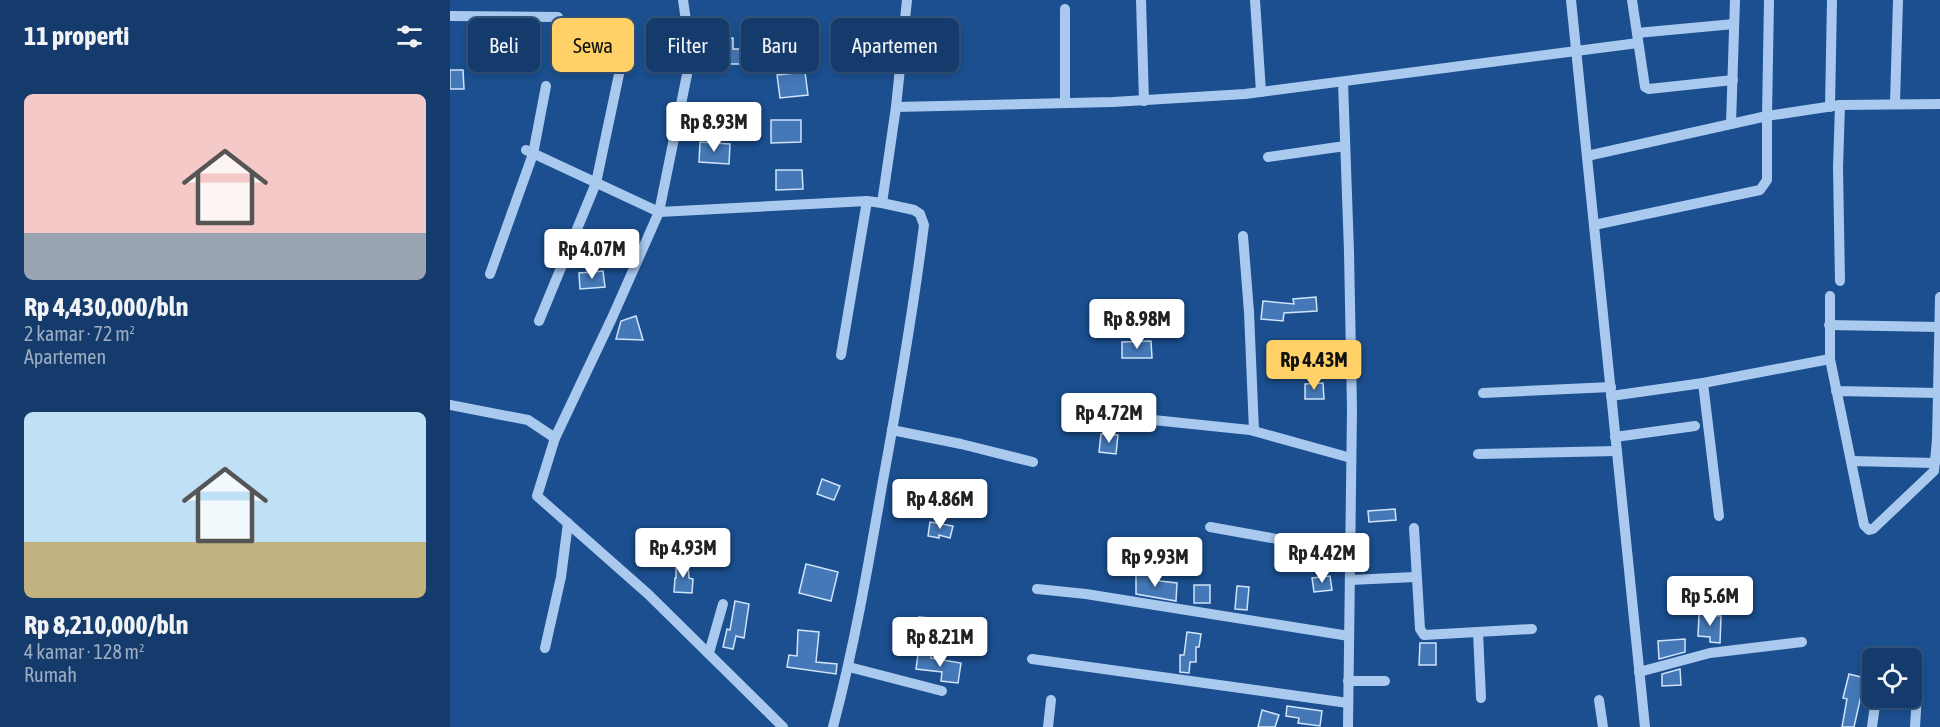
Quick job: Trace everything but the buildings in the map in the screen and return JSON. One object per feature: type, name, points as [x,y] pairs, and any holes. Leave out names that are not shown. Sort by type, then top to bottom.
[{"type":"street","points":[[683,0],[691,55],[658,212],[612,318],[555,438],[537,496],[648,594],[783,727]]},
{"type":"street","points":[[882,203],[896,107],[907,0]]},
{"type":"street","points":[[1141,0],[1144,101]]},
{"type":"street","points":[[1255,0],[1261,92]]},
{"type":"street","points":[[1571,0],[1645,727]]},
{"type":"street","points":[[1632,0],[1645,87],[1732,80]]},
{"type":"street","points":[[1731,124],[1735,0]]},
{"type":"street","points":[[1594,225],[1760,190],[1767,180],[1769,0]]},
{"type":"street","points":[[1832,0],[1840,281]]},
{"type":"street","points":[[1895,103],[1898,0]]},
{"type":"street","points":[[1065,9],[1065,103]]},
{"type":"street","points":[[450,16],[558,17]]},
{"type":"street","points":[[896,107],[1144,101],[1261,92],[1576,50],[1637,38],[1734,24]]},
{"type":"street","points":[[539,321],[596,183],[619,72]]},
{"type":"street","points":[[1342,82],[1349,252],[1351,458],[1348,727]]},
{"type":"street","points":[[490,274],[529,152],[546,86]]},
{"type":"street","points":[[1587,156],[1767,116],[1835,106],[1895,103],[1940,104]]},
{"type":"street","points":[[1268,157],[1345,146]]},
{"type":"street","points":[[529,152],[658,212],[867,201],[914,210],[920,214],[924,225],[913,310],[849,667],[833,727]]},
{"type":"street","points":[[841,355],[867,201]]},
{"type":"street","points":[[1242,236],[1249,312],[1254,431]]},
{"type":"street","points":[[1830,296],[1830,359],[1864,525],[1869,530],[1873,529],[1931,475],[1935,463],[1940,297]]},
{"type":"street","points":[[1829,325],[1939,327]]},
{"type":"street","points":[[1483,393],[1611,391],[1703,383],[1830,359]]},
{"type":"street","points":[[1703,383],[1719,516]]},
{"type":"street","points":[[1836,391],[1938,393]]},
{"type":"street","points":[[450,405],[528,420],[555,438]]},
{"type":"street","points":[[1106,416],[1254,431],[1351,458]]},
{"type":"street","points":[[1616,436],[1695,426]]},
{"type":"street","points":[[892,430],[1033,462]]},
{"type":"street","points":[[1478,454],[1617,451]]},
{"type":"street","points":[[1851,461],[1935,463]]},
{"type":"street","points":[[545,648],[561,577],[568,523]]},
{"type":"street","points":[[1210,527],[1350,552]]},
{"type":"street","points":[[1414,528],[1415,576],[1420,629],[1424,635],[1532,629]]},
{"type":"street","points":[[1350,580],[1415,576]]},
{"type":"street","points":[[1037,589],[1086,594],[1349,636]]},
{"type":"street","points":[[709,653],[723,604]]},
{"type":"street","points":[[1478,632],[1481,698]]},
{"type":"street","points":[[1640,672],[1710,653],[1802,642]]},
{"type":"street","points":[[1032,659],[1348,703]]},
{"type":"street","points":[[849,667],[942,691]]},
{"type":"street","points":[[1348,681],[1385,681]]},
{"type":"street","points":[[1048,727],[1051,700]]},
{"type":"street","points":[[1599,700],[1603,727]]},
{"type":"street","points":[[1872,727],[1875,708]]},
{"type":"street","points":[[1916,727],[1917,708]]}]
